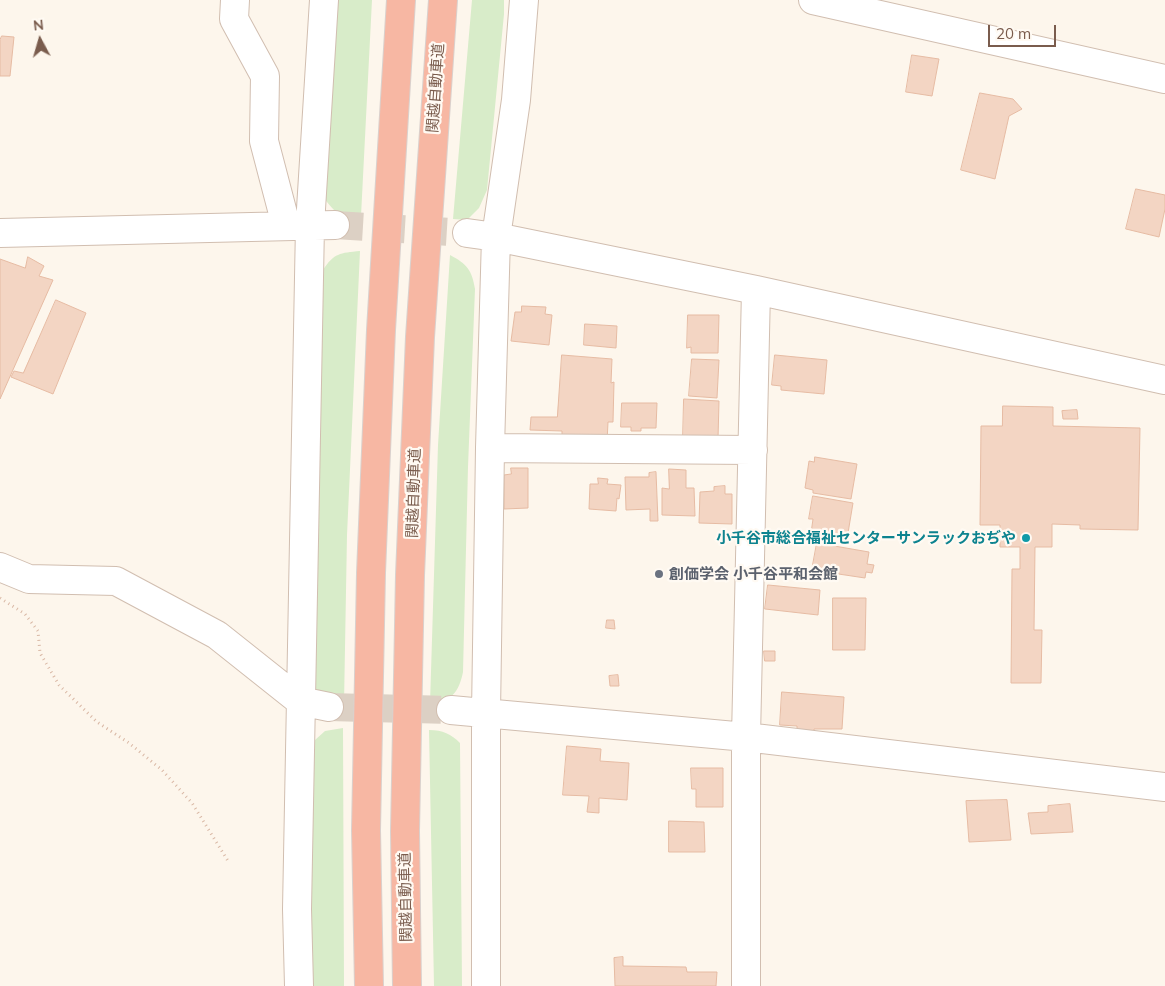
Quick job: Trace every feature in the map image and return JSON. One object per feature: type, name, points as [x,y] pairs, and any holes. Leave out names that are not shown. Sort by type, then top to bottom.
[{"type":"highway","points":[[369,986],[366,830],[370,573],[381,330],[401,0]]},
{"type":"highway","name":"関越自動車道","points":[[407,986],[405,831],[410,576],[420,337],[443,0]]},
{"type":"street","points":[[235,0],[234,19],[265,76],[264,141],[310,225]]},
{"type":"street","points":[[299,986],[297,909],[300,701],[310,225],[324,0]]},
{"type":"street","points":[[486,986],[486,713],[490,448],[496,237],[516,100],[524,0]]},
{"type":"street","points":[[813,0],[1165,79]]},
{"type":"street","points":[[0,233],[310,225]]},
{"type":"street","points":[[467,233],[496,237],[756,290],[1165,380]]},
{"type":"street","points":[[746,986],[746,737],[756,290]]},
{"type":"street","points":[[490,448],[752,450]]},
{"type":"street","points":[[0,567],[29,579],[116,581],[217,634],[300,701],[329,706]]},
{"type":"street","points":[[451,710],[746,737],[1165,787]]},
{"type":"path","points":[[0,598],[25,614],[38,631],[40,653],[59,685],[97,722],[129,743],[162,770],[192,803],[228,861]]},
{"type":"green space","points":[[333,0],[372,0],[361,216],[337,212],[321,194]]},
{"type":"green space","points":[[472,0],[504,0],[504,14],[487,190],[479,208],[467,220],[453,219]]},
{"type":"green space","points":[[360,251],[347,535],[344,704],[331,704],[319,700],[312,686],[323,270],[334,257],[347,252]]},
{"type":"green space","points":[[450,255],[461,261],[468,268],[475,289],[463,672],[459,685],[453,695],[443,701],[430,704],[438,445]]},
{"type":"green space","points":[[343,728],[344,986],[312,986],[306,795],[309,750],[315,740],[325,731]]},
{"type":"green space","points":[[429,730],[446,733],[460,743],[462,986],[434,986]]},
{"type":"building","points":[[2,36],[14,37],[10,76],[0,76],[0,40]]},
{"type":"building","points":[[912,55],[939,59],[932,96],[906,92]]},
{"type":"building","points":[[980,93],[1013,99],[1022,109],[1009,116],[995,179],[961,170]]},
{"type":"building","points":[[1136,189],[1165,195],[1165,209],[1159,237],[1126,229]]},
{"type":"building","points":[[28,257],[44,266],[39,276],[53,280],[0,399],[0,259],[25,268]]},
{"type":"building","points":[[56,300],[86,313],[53,394],[11,377],[14,371],[23,373]]},
{"type":"building","points":[[522,306],[546,307],[545,314],[552,315],[549,345],[511,341],[515,312],[521,312]]},
{"type":"building","points":[[688,315],[719,315],[718,353],[691,353],[691,347],[687,348]]},
{"type":"building","points":[[585,324],[617,326],[616,348],[584,345]]},
{"type":"building","points":[[562,355],[612,359],[611,383],[614,382],[613,422],[608,422],[607,442],[562,439],[562,431],[530,430],[531,417],[557,417]]},
{"type":"building","points":[[775,355],[827,360],[824,394],[781,390],[781,386],[772,385]]},
{"type":"building","points":[[692,359],[719,360],[717,398],[689,396]]},
{"type":"building","points":[[684,399],[719,401],[718,439],[683,438]]},
{"type":"building","points":[[622,403],[657,403],[656,428],[641,428],[641,431],[631,431],[631,427],[621,427]]},
{"type":"building","name":"小千谷市総合福祉センターサンラックおぢや","points":[[1003,406],[1053,407],[1053,426],[1140,428],[1138,530],[1080,529],[1080,525],[1052,524],[1052,547],[1035,547],[1034,630],[1042,630],[1041,683],[1011,683],[1012,569],[1020,569],[1020,547],[1000,547],[1000,525],[980,525],[981,426],[1002,426]]},
{"type":"building","points":[[1077,410],[1078,419],[1063,419],[1062,411]]},
{"type":"building","points":[[815,457],[857,464],[851,499],[813,493],[813,490],[805,488],[809,461],[814,462]]},
{"type":"building","points":[[511,468],[528,468],[528,508],[504,509],[504,475],[511,474]]},
{"type":"building","points":[[669,469],[686,470],[686,488],[694,488],[695,516],[662,515],[662,488],[669,489]]},
{"type":"building","points":[[656,472],[658,521],[650,521],[650,509],[626,510],[625,477],[649,477],[649,473]]},
{"type":"building","points":[[598,478],[608,479],[607,484],[621,485],[616,511],[589,509],[590,484],[598,484]]},
{"type":"building","points":[[725,486],[725,494],[732,494],[732,524],[699,523],[700,492],[714,491],[714,487]]},
{"type":"building","points":[[813,496],[853,503],[847,539],[811,533],[813,519],[809,519]]},
{"type":"building","points":[[817,543],[869,552],[867,564],[874,565],[872,573],[866,572],[865,578],[812,570]]},
{"type":"building","points":[[768,585],[820,590],[818,615],[765,609]]},
{"type":"building","points":[[833,598],[866,598],[865,650],[833,650]]},
{"type":"building","points":[[607,620],[614,620],[615,629],[606,628]]},
{"type":"building","points":[[764,651],[775,651],[775,661],[765,661]]},
{"type":"building","points":[[618,675],[619,686],[610,686],[609,676]]},
{"type":"building","points":[[782,692],[844,697],[842,729],[814,729],[814,733],[797,732],[797,726],[780,725]]},
{"type":"building","points":[[567,746],[601,749],[600,761],[629,763],[627,800],[599,798],[599,813],[587,812],[589,796],[563,795]]},
{"type":"building","points":[[691,768],[723,768],[723,807],[696,807],[696,789],[692,789]]},
{"type":"building","points":[[1007,800],[1011,840],[969,842],[966,801]]},
{"type":"building","points":[[1070,804],[1073,832],[1031,834],[1028,813],[1048,812],[1048,806]]},
{"type":"building","points":[[669,821],[704,822],[705,852],[669,852]]},
{"type":"building","points":[[623,957],[623,966],[686,967],[687,972],[717,972],[716,986],[615,986],[614,958]]},
{"type":"tunnel","points":[[335,225],[467,233]]},
{"type":"tunnel","points":[[329,707],[451,710]]},
{"type":"place","name":"小千谷市総合福祉センターサンラックおぢや","points":[[1026,538]]},
{"type":"place","name":"創価学会 小千谷平和会館","points":[[659,574]]}]
